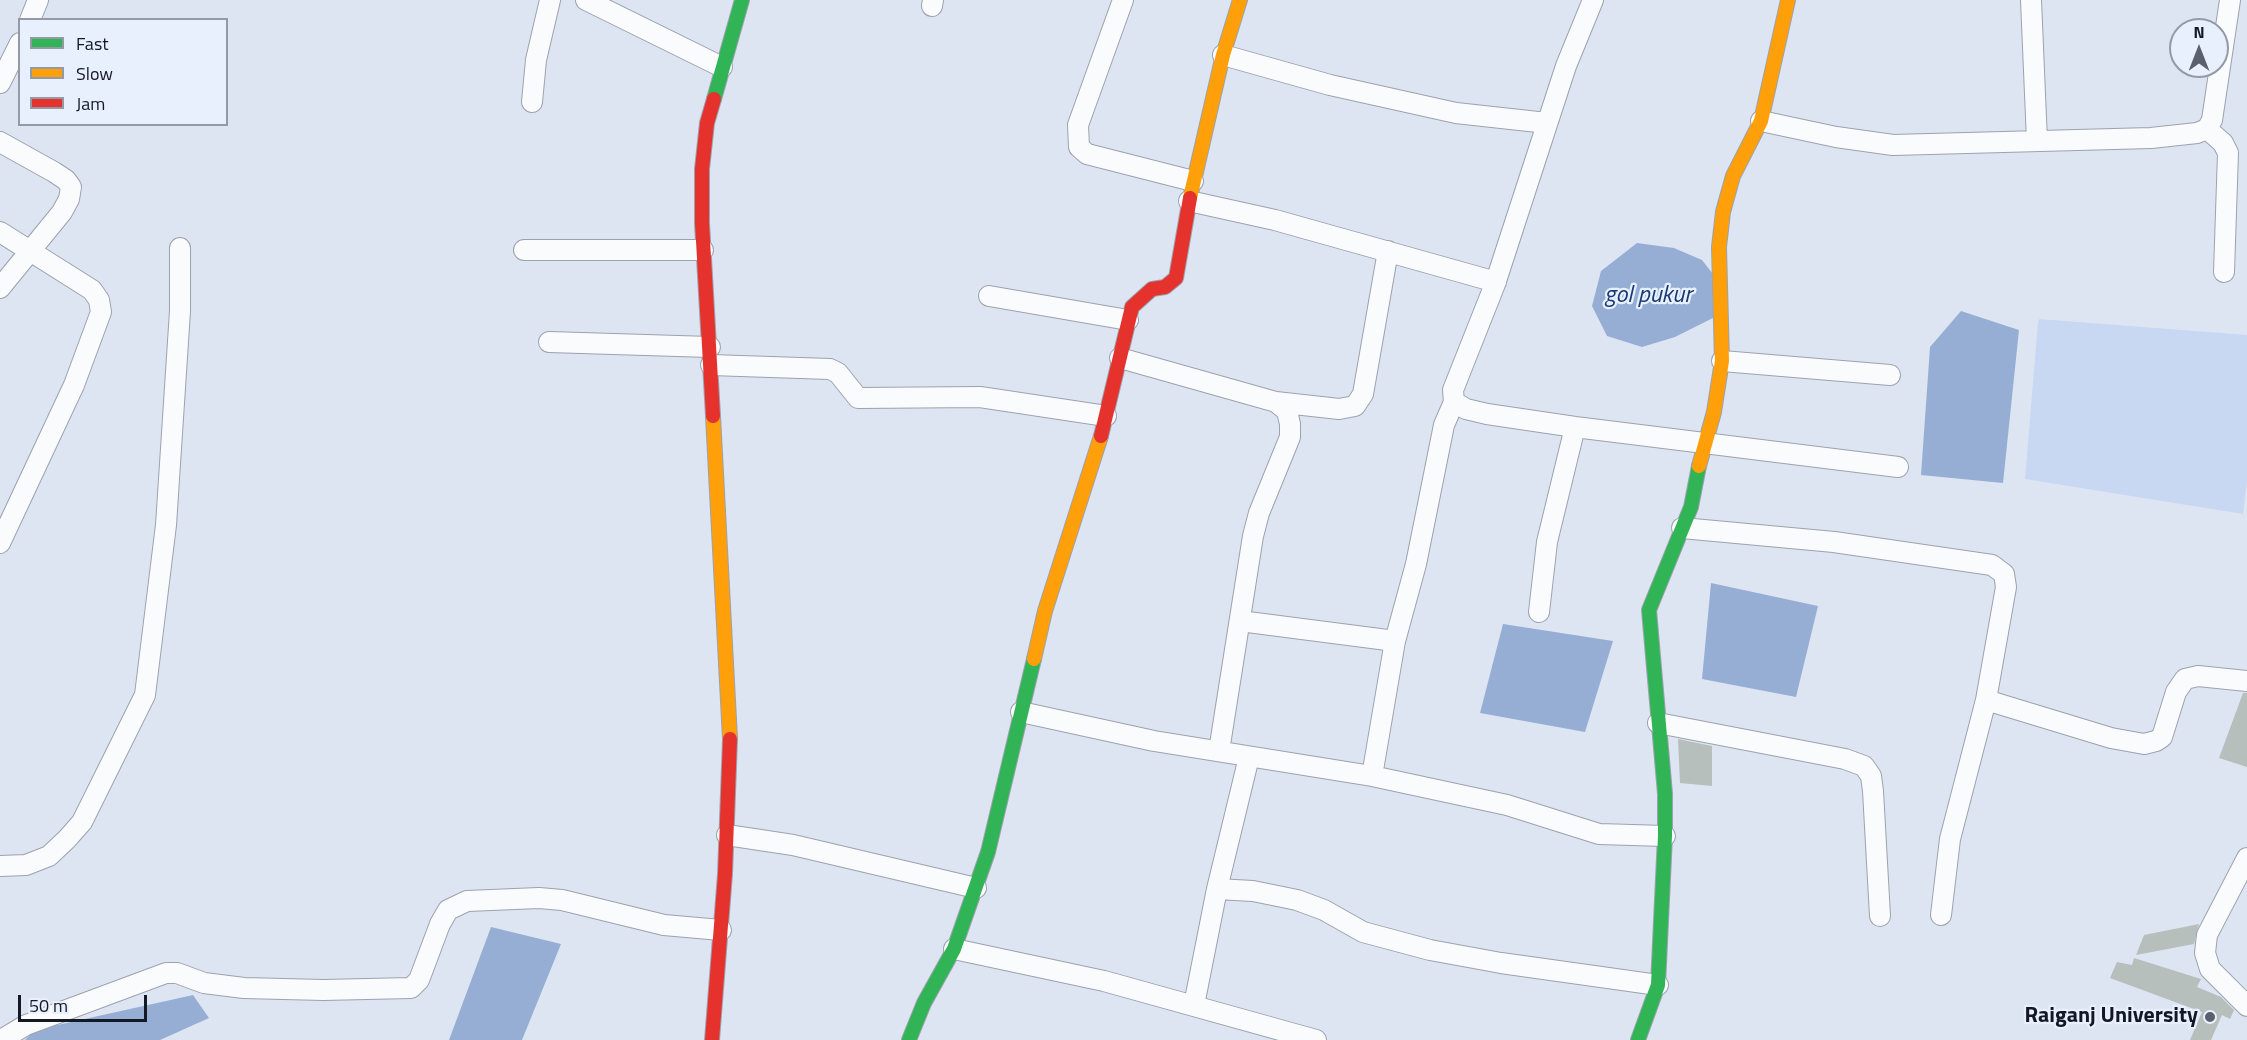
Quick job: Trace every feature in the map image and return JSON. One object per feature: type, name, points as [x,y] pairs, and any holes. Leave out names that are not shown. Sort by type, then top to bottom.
[{"type":"street","points":[[31,18],[38,0]]},
{"type":"street","points":[[532,102],[536,60],[550,0]]},
{"type":"street","points":[[586,0],[722,67]]},
{"type":"street","points":[[712,1040],[727,835],[730,738],[703,250],[702,170],[707,123],[742,0]]},
{"type":"street","points":[[1123,0],[1078,125],[1079,147],[1087,154],[1193,180]]},
{"type":"street","points":[[909,1040],[920,1012],[954,949],[988,852],[1058,567],[1106,416],[1132,307],[1141,296],[1152,289],[1165,287],[1176,278],[1193,180],[1223,55],[1240,0]]},
{"type":"street","points":[[1372,776],[1395,641],[1416,564],[1444,425],[1454,402],[1453,390],[1496,282],[1546,123],[1593,0]]},
{"type":"street","points":[[1638,1040],[1658,985],[1665,836],[1665,794],[1649,610],[1696,486],[1704,442],[1716,403],[1722,361],[1719,247],[1723,212],[1733,176],[1761,121],[1788,0]]},
{"type":"street","points":[[2031,0],[2037,141]]},
{"type":"street","points":[[1761,121],[1836,137],[1893,145],[2151,138],[2197,133],[2206,129],[2212,120],[2230,0]]},
{"type":"street","points":[[0,83],[18,47]]},
{"type":"street","points":[[1223,55],[1330,85],[1456,113],[1546,123]]},
{"type":"street","points":[[2206,129],[2223,143],[2228,153],[2224,272]]},
{"type":"street","points":[[0,142],[54,172],[66,180],[71,187],[62,212],[0,288]]},
{"type":"street","points":[[1189,201],[1275,220],[1496,282]]},
{"type":"street","points":[[0,232],[92,290],[99,300],[101,312],[74,385],[0,543]]},
{"type":"street","points":[[0,866],[26,866],[49,856],[82,822],[145,695],[166,525],[180,310],[180,248]]},
{"type":"street","points":[[524,250],[703,250]]},
{"type":"street","points":[[1120,358],[1276,402],[1339,409],[1355,406],[1363,394],[1388,251]]},
{"type":"street","points":[[989,296],[1128,320]]},
{"type":"street","points":[[549,342],[830,369],[838,373],[858,398],[980,397],[1106,416]]},
{"type":"street","points":[[1722,361],[1890,375]]},
{"type":"street","points":[[1219,751],[1253,536],[1259,513],[1290,437],[1287,411],[1276,402]]},
{"type":"street","points":[[1454,402],[1466,409],[1575,427],[1898,467]]},
{"type":"street","points":[[1539,612],[1547,542],[1575,427]]},
{"type":"street","points":[[1682,528],[1834,542],[1992,565],[2004,574],[2006,587],[1986,700],[1950,839],[1941,915]]},
{"type":"street","points":[[1240,621],[1395,641]]},
{"type":"street","points":[[1986,700],[2111,738],[2144,744],[2162,737],[2176,692],[2185,679],[2198,676],[2247,681]]},
{"type":"street","points":[[1021,712],[1125,735],[1372,776],[1522,808],[1599,834],[1665,836]]},
{"type":"street","points":[[1658,723],[1845,759],[1864,766],[1871,776],[1873,791],[1880,916]]},
{"type":"street","points":[[1194,1005],[1217,889],[1249,757]]},
{"type":"street","points":[[727,835],[793,845],[976,888]]},
{"type":"street","points":[[2247,858],[2207,935],[2205,953],[2210,969],[2247,1006]]},
{"type":"street","points":[[1217,889],[1253,891],[1297,900],[1324,910],[1363,932],[1430,950],[1501,963],[1658,985]]},
{"type":"street","points":[[1,1040],[26,1025],[166,973],[177,973],[220,986],[244,988],[323,990],[411,988],[419,980],[440,924],[448,910],[467,901],[539,898],[562,900],[656,923],[721,930]]},
{"type":"street","points":[[954,949],[1094,979],[1316,1040]]},
{"type":"shaded area","points":[[2039,319],[2247,335],[2247,482],[2243,514],[2025,479]]},
{"type":"water","name":"gol pukur","points":[[1637,243],[1674,248],[1702,260],[1716,278],[1717,316],[1675,337],[1642,347],[1607,336],[1592,306],[1601,271]]},
{"type":"water","points":[[1961,311],[2019,330],[2003,483],[1921,475],[1930,347]]},
{"type":"water","points":[[1711,583],[1818,606],[1796,697],[1702,679]]},
{"type":"water","points":[[1503,624],[1613,641],[1585,732],[1480,713]]},
{"type":"water","points":[[491,927],[561,944],[522,1040],[449,1040]]},
{"type":"water","points":[[193,995],[209,1018],[160,1040],[25,1040],[35,1030]]},
{"type":"building","points":[[2243,693],[2247,693],[2247,767],[2219,758]]},
{"type":"building","points":[[1678,739],[1712,746],[1712,786],[1680,783]]},
{"type":"building","points":[[2199,924],[2194,944],[2136,955],[2144,935]]},
{"type":"building","points":[[2134,958],[2201,979],[2197,987],[2221,997],[2234,1010],[2230,1019],[2222,1015],[2211,1040],[2190,1040],[2202,1012],[2110,978],[2117,962],[2132,965]]},
{"type":"traffic: fast","points":[[714,99],[742,0]]},
{"type":"traffic: fast","points":[[1638,1040],[1658,985],[1665,836],[1665,794],[1649,610],[1691,507],[1699,466]]},
{"type":"traffic: fast","points":[[909,1040],[924,1003],[954,949],[988,852],[1034,659]]},
{"type":"traffic: slow","points":[[1190,198],[1223,55],[1240,0]]},
{"type":"traffic: slow","points":[[1699,466],[1714,412],[1722,361],[1719,247],[1723,212],[1733,176],[1761,121],[1788,0]]},
{"type":"traffic: slow","points":[[713,416],[730,739]]},
{"type":"traffic: slow","points":[[1034,659],[1045,611],[1101,436]]},
{"type":"traffic: jam","points":[[713,416],[702,223],[702,169],[707,123],[714,99]]},
{"type":"traffic: jam","points":[[1101,436],[1132,307],[1152,289],[1165,287],[1176,278],[1190,198]]},
{"type":"traffic: jam","points":[[712,1040],[725,874],[730,739]]},
{"type":"place","name":"Raiganj University","points":[[2210,1017]]}]
